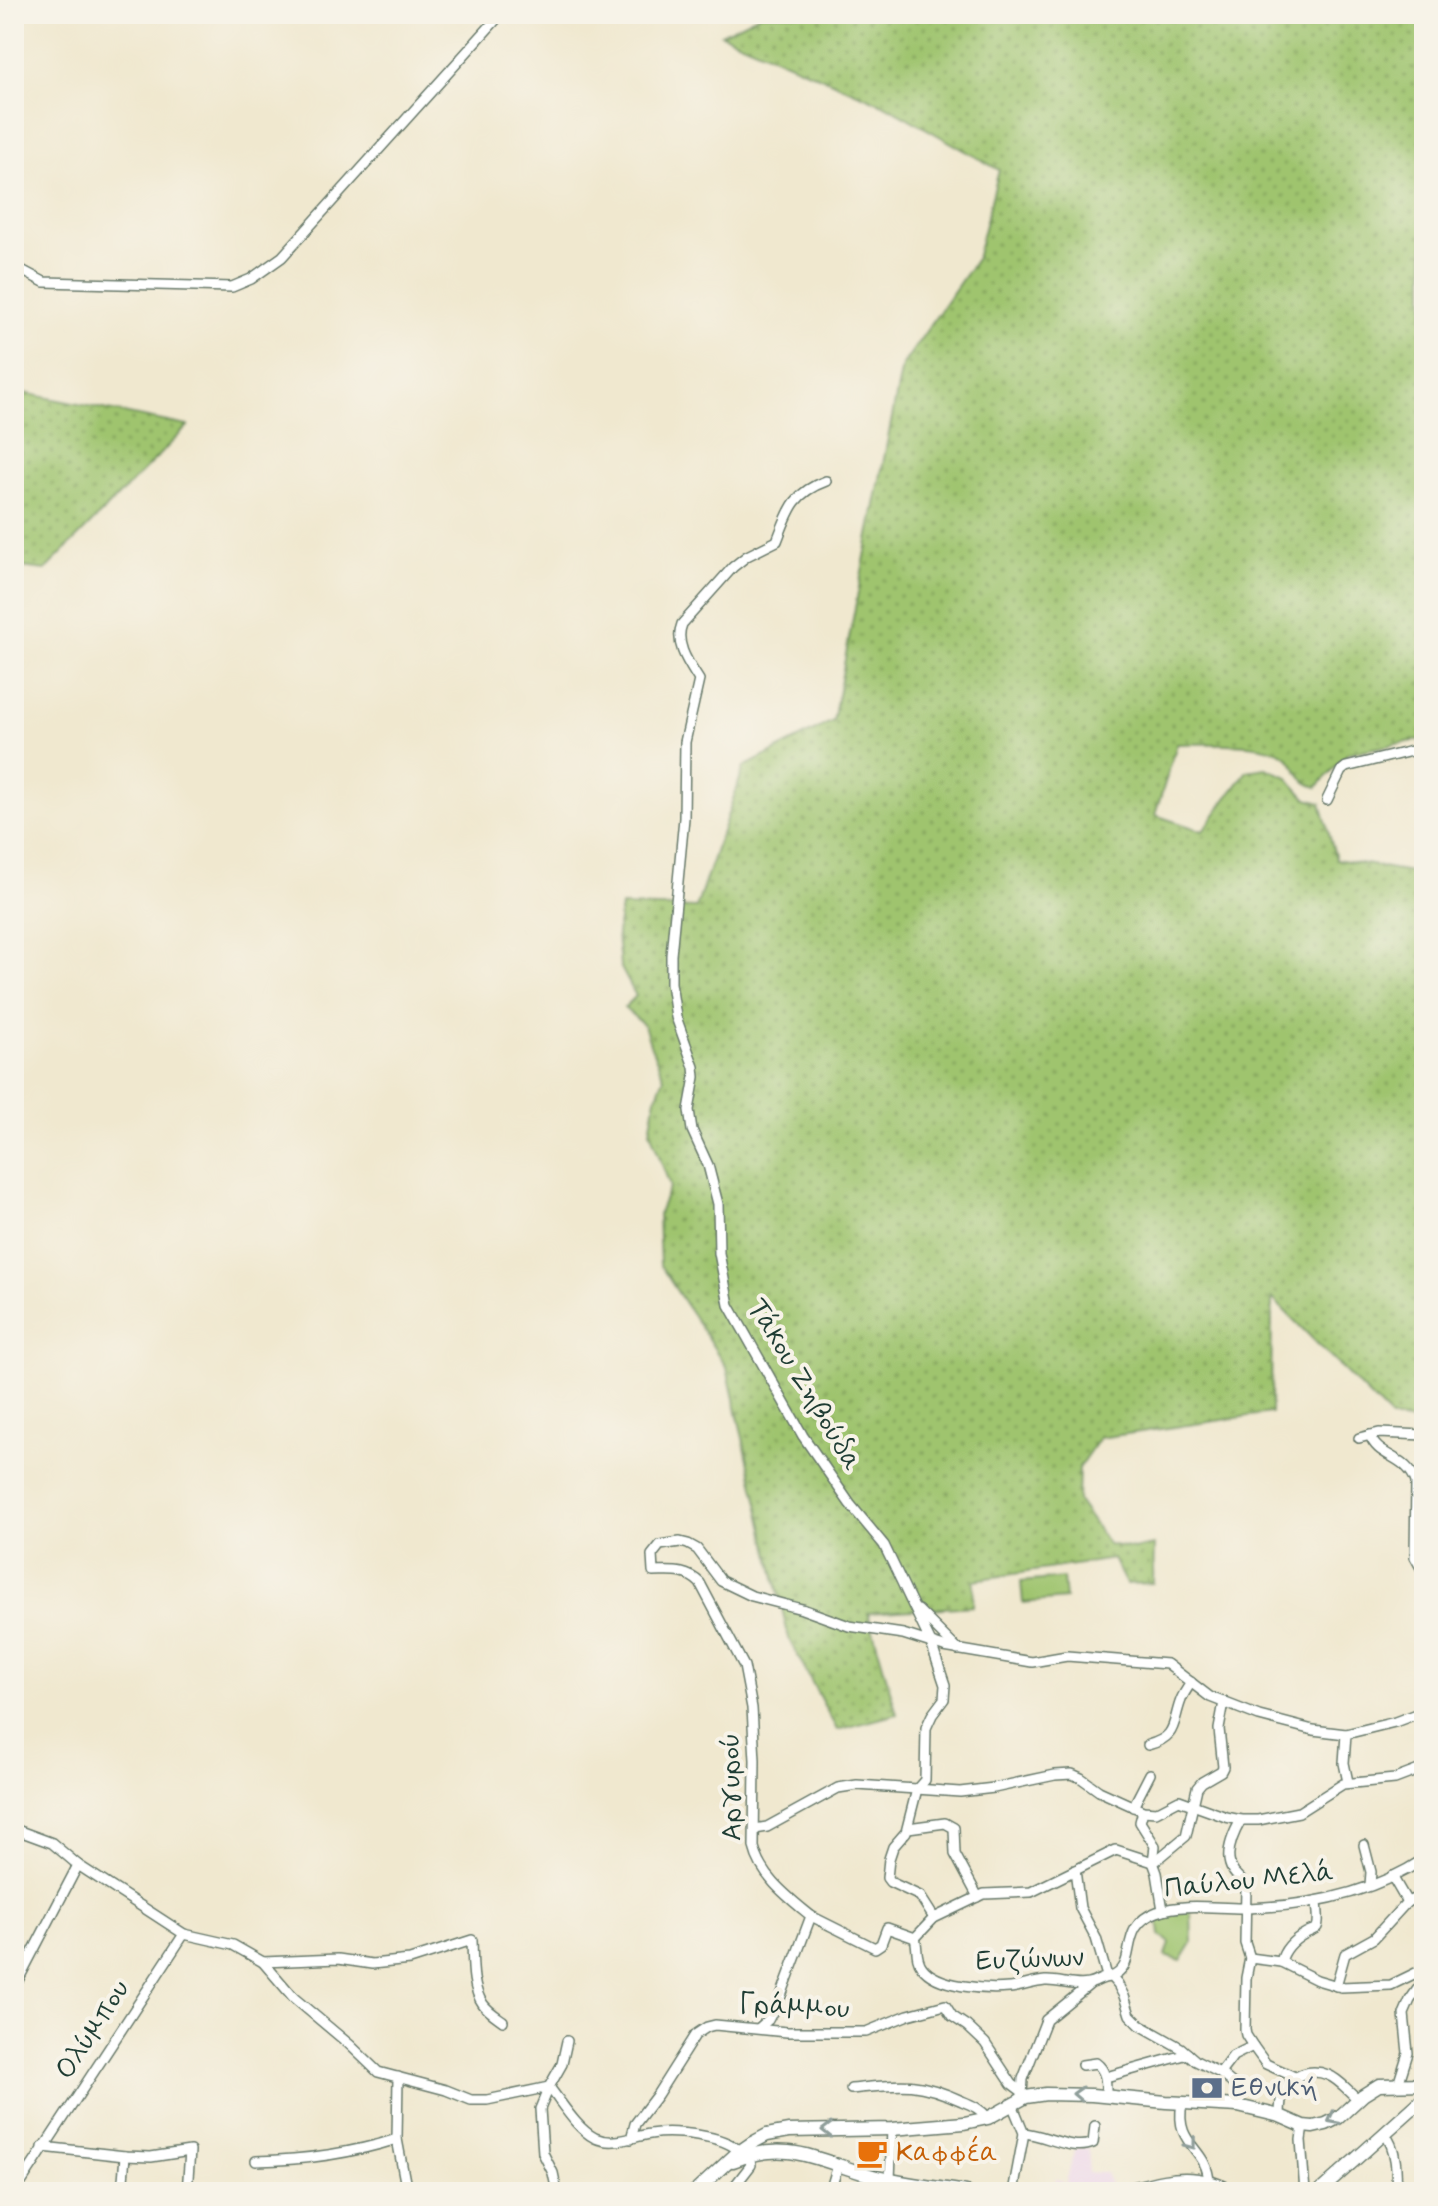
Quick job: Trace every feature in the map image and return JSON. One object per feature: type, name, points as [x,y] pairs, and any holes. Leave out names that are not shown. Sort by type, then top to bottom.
[{"type":"main road","points":[[695,2192],[760,2138],[773,2134],[799,2130],[892,2129],[964,2123],[988,2118],[1018,2097],[1046,2094],[1106,2096],[1238,2106],[1313,2127],[1342,2115],[1379,2085],[1424,2084]]},
{"type":"main road","points":[[1319,2192],[1421,2100],[1398,2085]]},
{"type":"main road","points":[[767,2151],[766,2144],[773,2134]]},
{"type":"main road","points":[[744,2153],[767,2151],[801,2154],[890,2180],[966,2192]]},
{"type":"main road","points":[[1121,2192],[1141,2190],[1173,2180],[1235,2192]]},
{"type":"street","points":[[14,266],[44,282],[232,287],[251,279],[282,257],[501,14]]},
{"type":"street","name":"Τάκου Ζηβούδα","points":[[826,481],[809,487],[797,497],[777,541],[733,567],[682,624],[679,633],[687,660],[699,680],[685,742],[684,818],[671,983],[676,1017],[694,1067],[689,1110],[692,1130],[708,1165],[718,1204],[719,1253],[729,1305],[803,1436],[850,1504],[884,1545],[931,1643],[945,1691],[944,1699],[926,1728],[924,1783],[917,1789],[908,1828],[893,1847],[887,1878],[892,1884],[920,1896],[934,1918]]},
{"type":"street","points":[[1327,800],[1346,767],[1424,748]]},
{"type":"street","points":[[1424,1435],[1379,1433],[1364,1437],[1403,1462],[1413,1475],[1416,1482],[1415,1557],[1424,1573]]},
{"type":"street","name":"Αργυρού","points":[[811,1916],[772,1881],[756,1855],[752,1708],[744,1666],[700,1583],[681,1572],[653,1572],[652,1555],[665,1542],[680,1542],[697,1549],[721,1581],[752,1596],[849,1626],[903,1634],[931,1643]]},
{"type":"street","points":[[913,1604],[958,1650]]},
{"type":"street","points":[[931,1643],[1032,1662],[1067,1656],[1167,1664],[1210,1697],[1259,1716],[1313,1730],[1346,1734],[1424,1711]]},
{"type":"street","points":[[1148,1745],[1161,1740],[1174,1728],[1181,1700],[1191,1682]]},
{"type":"street","points":[[1153,1862],[1186,1836],[1199,1785],[1223,1767],[1219,1729],[1224,1702]]},
{"type":"street","points":[[1346,1734],[1344,1763],[1348,1782]]},
{"type":"street","points":[[755,1829],[767,1827],[841,1787],[862,1785],[960,1792],[1072,1774],[1103,1794],[1138,1809],[1156,1812],[1176,1800],[1241,1820],[1258,1820],[1295,1813],[1348,1782],[1401,1778],[1424,1768]]},
{"type":"street","points":[[1150,1774],[1138,1809],[1140,1822],[1155,1846],[1153,1862],[1163,1910]]},
{"type":"street","points":[[1241,1820],[1229,1846],[1233,1871],[1246,1886],[1245,1943],[1250,1958],[1246,1978],[1246,2035],[1266,2064],[1295,2077]]},
{"type":"street","points":[[908,1828],[945,1823],[954,1828],[955,1854],[978,1897]]},
{"type":"street","points":[[14,1829],[52,1843],[78,1865],[184,1934],[233,1945],[263,1962],[294,1998],[378,2072],[471,2100],[487,2100],[549,2087]]},
{"type":"street","points":[[1364,1845],[1371,1872],[1370,1885]]},
{"type":"street","points":[[759,2028],[768,2020],[781,1996],[811,1916],[875,1948],[881,1944],[887,1928],[915,1938],[934,1918],[984,1894],[1031,1892],[1116,1850],[1153,1862]]},
{"type":"street","name":"Παύλου Μελά","points":[[1109,1977],[1124,1968],[1134,1927],[1144,1917],[1163,1910],[1192,1907],[1247,1908],[1317,1901],[1370,1885],[1424,1859]]},
{"type":"street","points":[[14,1988],[78,1865]]},
{"type":"street","points":[[1075,1870],[1080,1905],[1096,1938],[1109,1977]]},
{"type":"street","points":[[1392,1876],[1407,1902]]},
{"type":"street","points":[[1336,1986],[1345,1954],[1374,1938],[1407,1902],[1423,1895]]},
{"type":"street","points":[[1281,1962],[1289,1946],[1315,1930],[1317,1901]]},
{"type":"street","name":"Ολύμπου","points":[[15,2192],[184,1934]]},
{"type":"street","name":"Ευζώνων","points":[[915,1938],[921,1966],[932,1976],[946,1982],[995,1989],[1048,1981],[1089,1985],[1109,1977],[1118,1985],[1133,2019],[1196,2061],[1220,2073]]},
{"type":"street","points":[[263,1962],[338,1959],[372,1964],[410,1960],[472,1940],[473,1970],[481,2001],[486,2009],[503,2021]]},
{"type":"street","points":[[1250,1958],[1281,1962],[1336,1986],[1391,1985],[1424,1969]]},
{"type":"street","points":[[1398,2085],[1408,2053],[1405,2010],[1424,1980]]},
{"type":"street","points":[[1013,2192],[1024,2133],[1018,2097],[1027,2066],[1046,2020],[1089,1985]]},
{"type":"street","name":"Γράμμου","points":[[631,2139],[635,2124],[695,2035],[715,2025],[795,2032],[866,2032],[908,2015],[945,2005],[952,2016],[985,2043],[1018,2097]]},
{"type":"street","points":[[557,2192],[557,2183],[543,2153],[540,2109],[562,2064],[567,2041]]},
{"type":"street","points":[[1238,2106],[1235,2086],[1220,2073],[1233,2056],[1253,2046]]},
{"type":"street","points":[[1106,2077],[1188,2054]]},
{"type":"street","points":[[1082,2065],[1097,2063],[1106,2077],[1106,2096]]},
{"type":"street","points":[[1280,2116],[1284,2089],[1295,2077],[1310,2072],[1331,2075],[1358,2099]]},
{"type":"street","points":[[398,2077],[397,2139],[407,2192]]},
{"type":"street","points":[[851,2089],[919,2085],[974,2106],[988,2118]]},
{"type":"street","points":[[549,2087],[582,2128],[594,2137],[609,2142],[652,2133],[684,2133],[729,2144],[744,2153],[751,2165],[730,2192]]},
{"type":"street","points":[[1182,2103],[1180,2127],[1206,2166],[1205,2185]]},
{"type":"street","points":[[1024,2133],[1066,2144],[1088,2146],[1093,2143],[1095,2126]]},
{"type":"street","points":[[1303,2126],[1301,2140],[1305,2192]]},
{"type":"street","points":[[890,2180],[892,2129]]},
{"type":"street","points":[[1384,2133],[1391,2142],[1397,2171],[1396,2188],[1420,2191],[1424,2180]]},
{"type":"street","points":[[256,2161],[319,2158],[350,2153],[397,2139]]},
{"type":"street","points":[[43,2147],[161,2157],[190,2151],[187,2192]]},
{"type":"street","points":[[122,2192],[125,2156]]},
{"type":"street","points":[[830,2192],[838,2165]]},
{"type":"shaded area","points":[[1075,2148],[1089,2148],[1088,2173],[1106,2173],[1111,2185],[1083,2192],[1052,2192],[1056,2179],[1066,2183]]},
{"type":"green space","points":[[761,14],[1424,14],[1424,739],[1348,753],[1317,787],[1305,781],[1288,758],[1273,750],[1232,744],[1177,744],[1155,815],[1203,831],[1247,771],[1266,768],[1286,776],[1307,799],[1321,803],[1336,859],[1422,874],[1424,1424],[1391,1418],[1272,1298],[1271,1413],[1099,1438],[1079,1467],[1078,1501],[1108,1544],[1133,1549],[1154,1545],[1153,1583],[1126,1584],[1113,1559],[974,1580],[973,1606],[868,1613],[897,1714],[837,1730],[789,1639],[727,1368],[660,1265],[658,1215],[670,1186],[650,1131],[656,1098],[664,1077],[644,1025],[624,1008],[636,996],[620,966],[617,934],[621,906],[696,908],[744,767],[833,721],[902,366],[976,259],[999,170],[883,104],[721,34]]},
{"type":"green space","points":[[14,391],[188,426],[45,570],[14,566]]},
{"type":"green space","points":[[1063,1578],[1065,1599],[1023,1603],[1021,1582]]},
{"type":"green space","points":[[1191,1910],[1192,1943],[1181,1961],[1166,1956],[1170,1943],[1160,1935],[1158,1916]]},
{"type":"place","name":"Εθνική","points":[[1207,2088]]},
{"type":"place","name":"Καφφέα","points":[[872,2153]]}]
